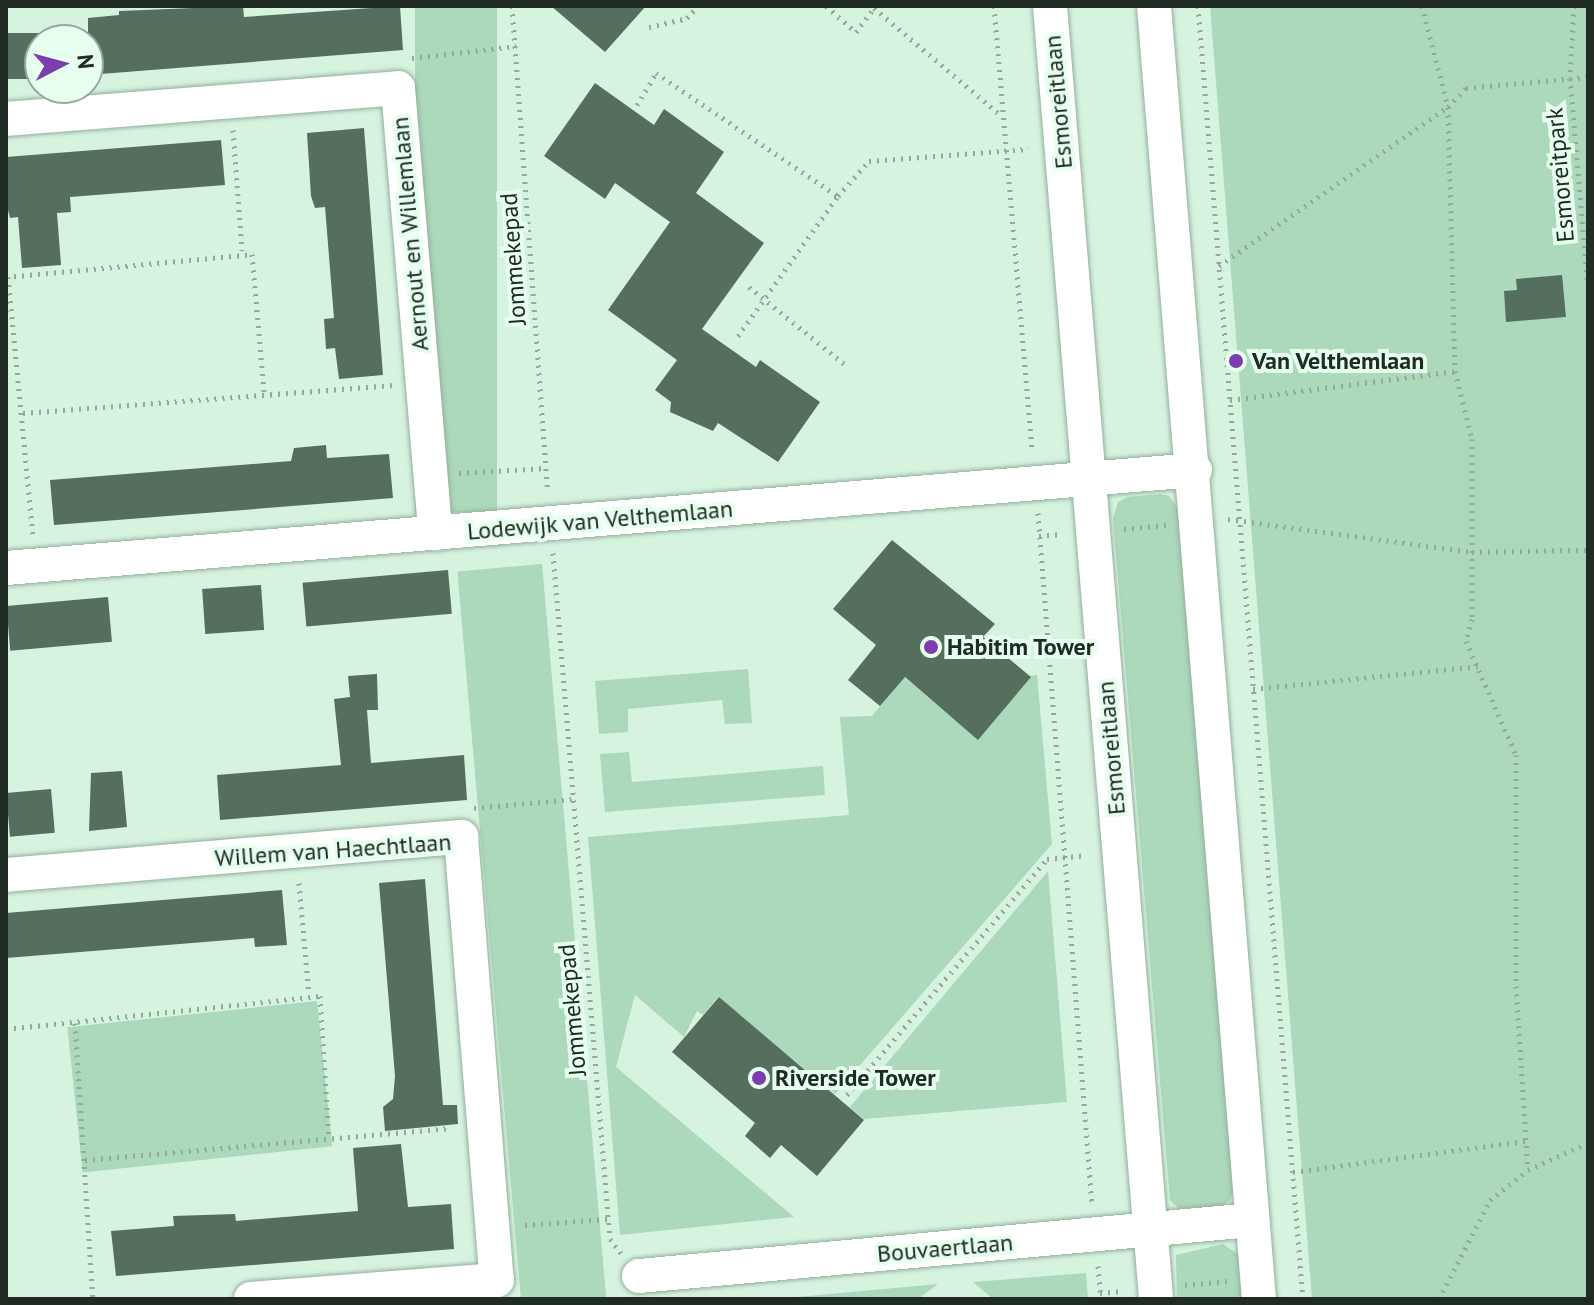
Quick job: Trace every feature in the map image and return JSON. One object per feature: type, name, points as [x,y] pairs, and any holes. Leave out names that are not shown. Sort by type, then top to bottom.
[{"type":"street","name":"Esmoreitlaan","points":[[1050,6],[1156,1293]]},
{"type":"street","points":[[1154,6],[1195,470],[1258,1289]]},
{"type":"street","name":"Aernout en Willemlaan","points":[[6,119],[398,88],[435,533]]},
{"type":"street","name":"Lodewijk van Velthemlaan","points":[[21,567],[435,533],[551,541],[1029,496],[1089,479],[1195,470]]},
{"type":"street","name":"Willem van Haechtlaan","points":[[6,875],[461,837],[497,1280],[251,1299]]},
{"type":"street","name":"Bouvaertlaan","points":[[639,1276],[1252,1220]]},
{"type":"path","name":"Jommekepad","points":[[512,6],[551,541],[608,1219],[610,1239],[639,1276]]},
{"type":"path","points":[[649,27],[687,18],[698,6]]},
{"type":"path","points":[[826,6],[856,32],[875,7],[1003,116]]},
{"type":"path","points":[[994,6],[1029,496],[1037,507],[1094,1235]]},
{"type":"path","points":[[1198,6],[1303,1299]]},
{"type":"path","points":[[1422,6],[1448,107],[1455,371],[1472,439],[1472,619],[1466,641],[1516,755],[1516,986],[1528,1170]]},
{"type":"path","points":[[1219,266],[1448,107],[1466,88],[1570,78],[1574,6]]},
{"type":"path","points":[[398,88],[413,57],[516,46]]},
{"type":"path","points":[[637,105],[656,73],[838,196]]},
{"type":"path","name":"Esmoreitpark","points":[[1588,77],[1570,78],[1588,286]]},
{"type":"path","points":[[231,101],[242,251]]},
{"type":"path","points":[[738,336],[838,196],[869,161],[1062,146]]},
{"type":"path","points":[[21,567],[23,413],[7,277],[242,251],[252,254],[264,391]]},
{"type":"path","points":[[749,287],[847,366]]},
{"type":"path","points":[[1230,400],[1455,371]]},
{"type":"path","points":[[23,413],[264,391],[423,383]]},
{"type":"path","points":[[430,474],[546,468]]},
{"type":"path","points":[[1039,536],[1239,518],[1472,552],[1588,550]]},
{"type":"path","points":[[1253,689],[1478,666]]},
{"type":"path","points":[[461,837],[474,808],[572,799]]},
{"type":"path","points":[[297,850],[309,994]]},
{"type":"path","points":[[847,1095],[1047,859],[1119,852]]},
{"type":"path","points":[[6,1029],[309,994],[320,996],[329,1139]]},
{"type":"path","points":[[75,1023],[93,1299]]},
{"type":"path","points":[[85,1160],[485,1125]]},
{"type":"path","points":[[1293,1172],[1526,1141]]},
{"type":"path","points":[[1439,1299],[1490,1200],[1528,1170],[1588,1143]]},
{"type":"path","points":[[493,1227],[608,1219]]},
{"type":"path","points":[[1100,1293],[1258,1289],[1301,1274]]},
{"type":"green space","points":[[415,6],[497,6],[497,512],[415,512]]},
{"type":"green space","points":[[1210,6],[1588,6],[1588,1299],[1312,1299]]},
{"type":"green space","points":[[1169,496],[1180,511],[1235,1188],[1230,1200],[1220,1207],[1179,1209],[1170,1200],[1113,519],[1118,502],[1128,497]]},
{"type":"green space","points":[[542,564],[606,1298],[521,1299],[457,571]]},
{"type":"green space","points":[[748,669],[752,723],[725,724],[722,700],[628,709],[628,732],[599,734],[595,681]]},
{"type":"green space","points":[[1037,675],[1052,844],[835,1094],[718,997],[703,1015],[697,1011],[684,1037],[635,995],[616,1067],[794,1217],[620,1235],[588,837],[849,815],[840,717],[872,716],[904,677],[978,739],[1029,676]]},
{"type":"green space","points":[[629,752],[632,782],[823,766],[825,795],[605,812],[600,754]]},
{"type":"green space","points":[[1048,871],[1067,1102],[864,1119],[850,1107]]},
{"type":"green space","points":[[317,1001],[332,1146],[83,1172],[67,1027]]},
{"type":"green space","points":[[1223,1244],[1239,1255],[1243,1299],[1177,1299],[1176,1255]]},
{"type":"green space","points":[[1086,1273],[1088,1299],[993,1299],[973,1282]]},
{"type":"green space","points":[[938,1284],[918,1299],[775,1299]]},
{"type":"building","points":[[243,6],[244,17],[400,6],[403,50],[104,74],[104,24],[88,24],[88,18],[119,15],[119,11]]},
{"type":"building","points":[[551,6],[646,6],[605,52]]},
{"type":"building","points":[[6,33],[24,33],[24,79],[6,79]]},
{"type":"building","points":[[595,83],[654,125],[664,109],[724,152],[696,193],[764,243],[702,329],[756,367],[760,360],[820,402],[778,462],[718,423],[713,431],[670,412],[671,402],[655,390],[677,360],[608,310],[670,222],[615,183],[605,199],[544,156]]},
{"type":"building","points":[[364,128],[383,375],[339,379],[335,348],[326,349],[324,319],[334,318],[325,207],[315,208],[311,196],[307,133]]},
{"type":"building","points":[[221,140],[225,185],[70,197],[71,212],[57,213],[61,265],[22,268],[18,217],[10,218],[6,202],[6,157]]},
{"type":"building","points":[[1562,275],[1566,317],[1506,322],[1504,291],[1517,290],[1516,279]]},
{"type":"building","points":[[326,445],[327,458],[389,454],[393,498],[54,525],[50,480],[291,461],[294,448]]},
{"type":"building","name":"Habitim Tower","points":[[892,540],[995,624],[983,637],[1031,677],[978,740],[905,677],[880,706],[848,680],[876,645],[833,609]]},
{"type":"building","points":[[448,570],[452,614],[306,627],[303,583]]},
{"type":"building","points":[[261,585],[264,630],[205,634],[202,589]]},
{"type":"building","points":[[108,597],[112,642],[10,651],[6,606]]},
{"type":"building","points":[[377,674],[378,710],[367,710],[371,763],[464,755],[467,800],[220,820],[217,775],[341,765],[334,699],[350,697],[348,676]]},
{"type":"building","points":[[122,771],[127,827],[89,831],[91,773]]},
{"type":"building","points":[[51,789],[55,833],[10,837],[6,793]]},
{"type":"building","points":[[425,879],[443,1105],[457,1105],[458,1124],[385,1131],[383,1107],[393,1099],[395,1076],[379,883]]},
{"type":"building","points":[[282,890],[287,945],[255,947],[254,938],[6,958],[6,913]]},
{"type":"building","name":"Riverside Tower","points":[[719,997],[864,1120],[817,1176],[781,1145],[770,1158],[745,1136],[755,1123],[672,1052]]},
{"type":"building","points":[[401,1144],[408,1207],[451,1204],[454,1249],[116,1276],[111,1231],[174,1226],[173,1216],[235,1214],[236,1221],[358,1211],[353,1148]]},
{"type":"place","name":"Van Velthemlaan","points":[[1236,361]]},
{"type":"place","name":"Habitim Tower","points":[[931,647]]},
{"type":"place","name":"Riverside Tower","points":[[759,1078]]}]
